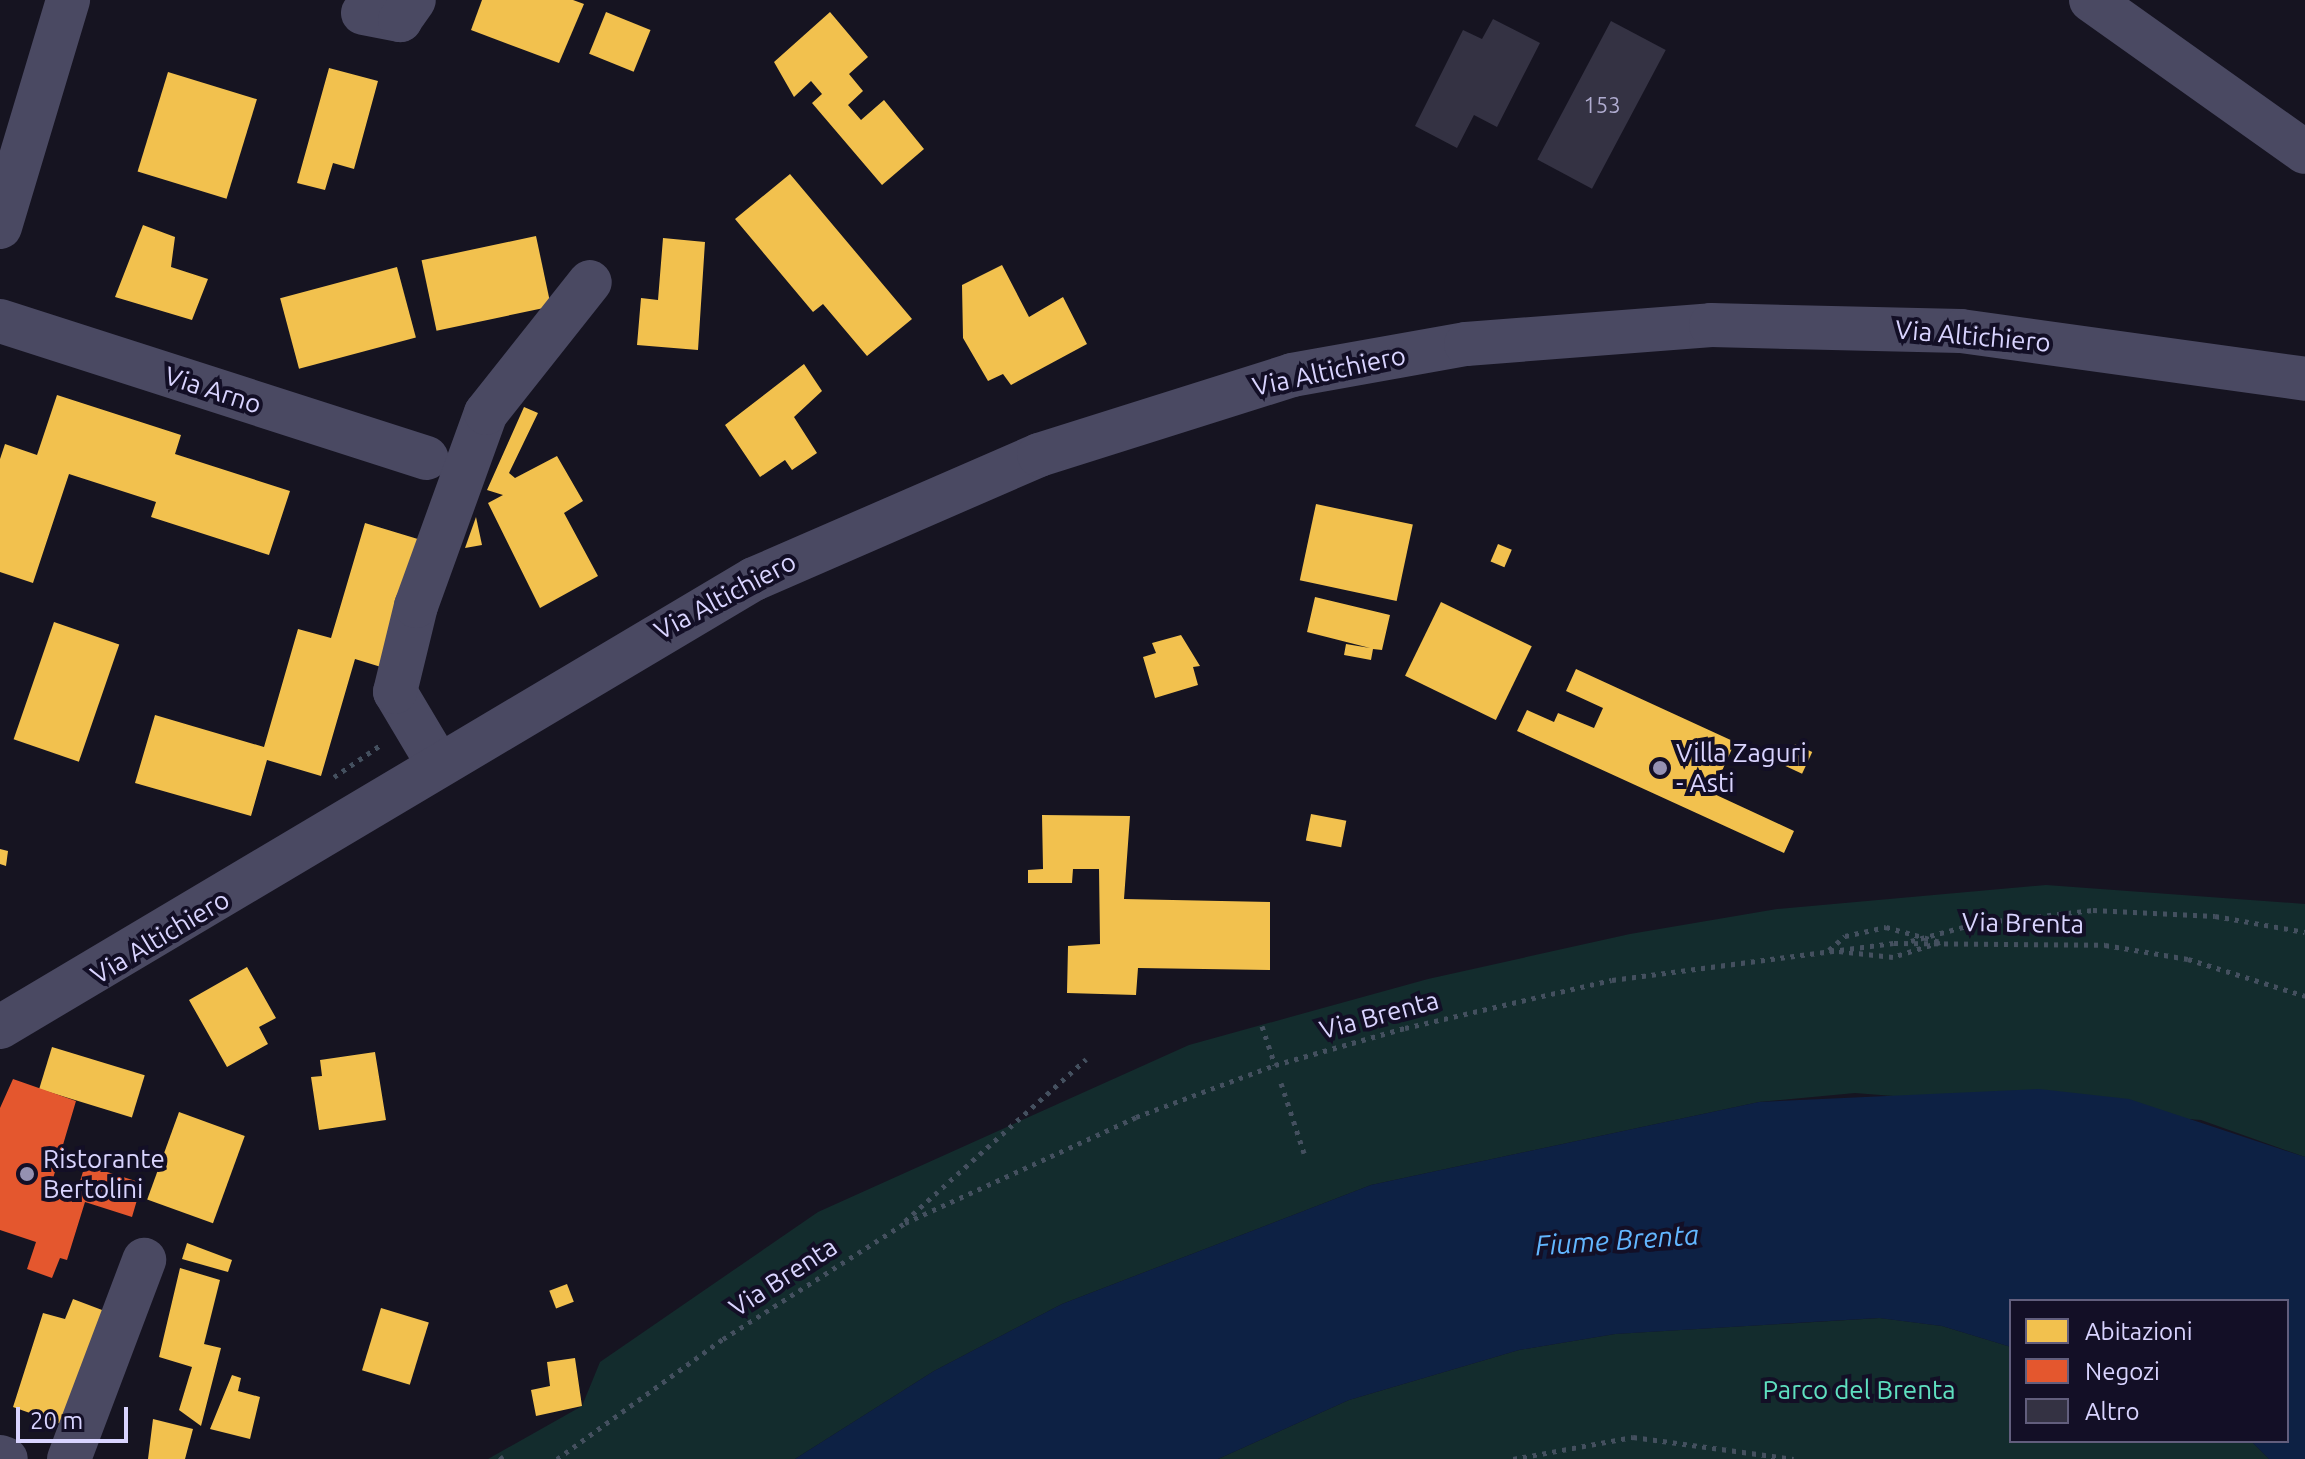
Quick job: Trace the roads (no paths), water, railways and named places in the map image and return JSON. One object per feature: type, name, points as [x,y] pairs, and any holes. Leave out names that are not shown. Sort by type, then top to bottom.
[{"type":"street","points":[[0,227],[68,0]]},
{"type":"street","points":[[363,13],[400,20],[414,0]]},
{"type":"street","points":[[2091,0],[2305,152]]},
{"type":"street","points":[[438,764],[395,692],[416,606],[486,413],[590,282]]},
{"type":"street","name":"Via Arno","points":[[0,321],[427,458]]},
{"type":"street","name":"Via Altichiero","points":[[0,1027],[631,645],[848,533],[1128,422],[1292,375],[1466,344],[1758,325],[1961,331],[2304,369]]},
{"type":"street","points":[[69,1459],[144,1260]]},
{"type":"street","points":[[0,1457],[6,1459]]},
{"type":"water","name":"Fiume Brenta","points":[[2039,1089],[2129,1099],[2305,1157],[2305,1459],[2269,1459],[2253,1443],[2289,1443],[2289,1299],[2009,1299],[2009,1346],[1942,1326],[1879,1318],[1615,1334],[1519,1350],[1349,1400],[1218,1459],[795,1459],[934,1371],[1062,1304],[1371,1185],[1759,1102]]},
{"type":"place","name":"Villa Zaguri - Asti","points":[[1660,768]]},
{"type":"place","name":"Ristorante Bertolini","points":[[27,1174]]},
{"type":"park label","name":"Parco del Brenta","points":[[1859,1390]]}]
